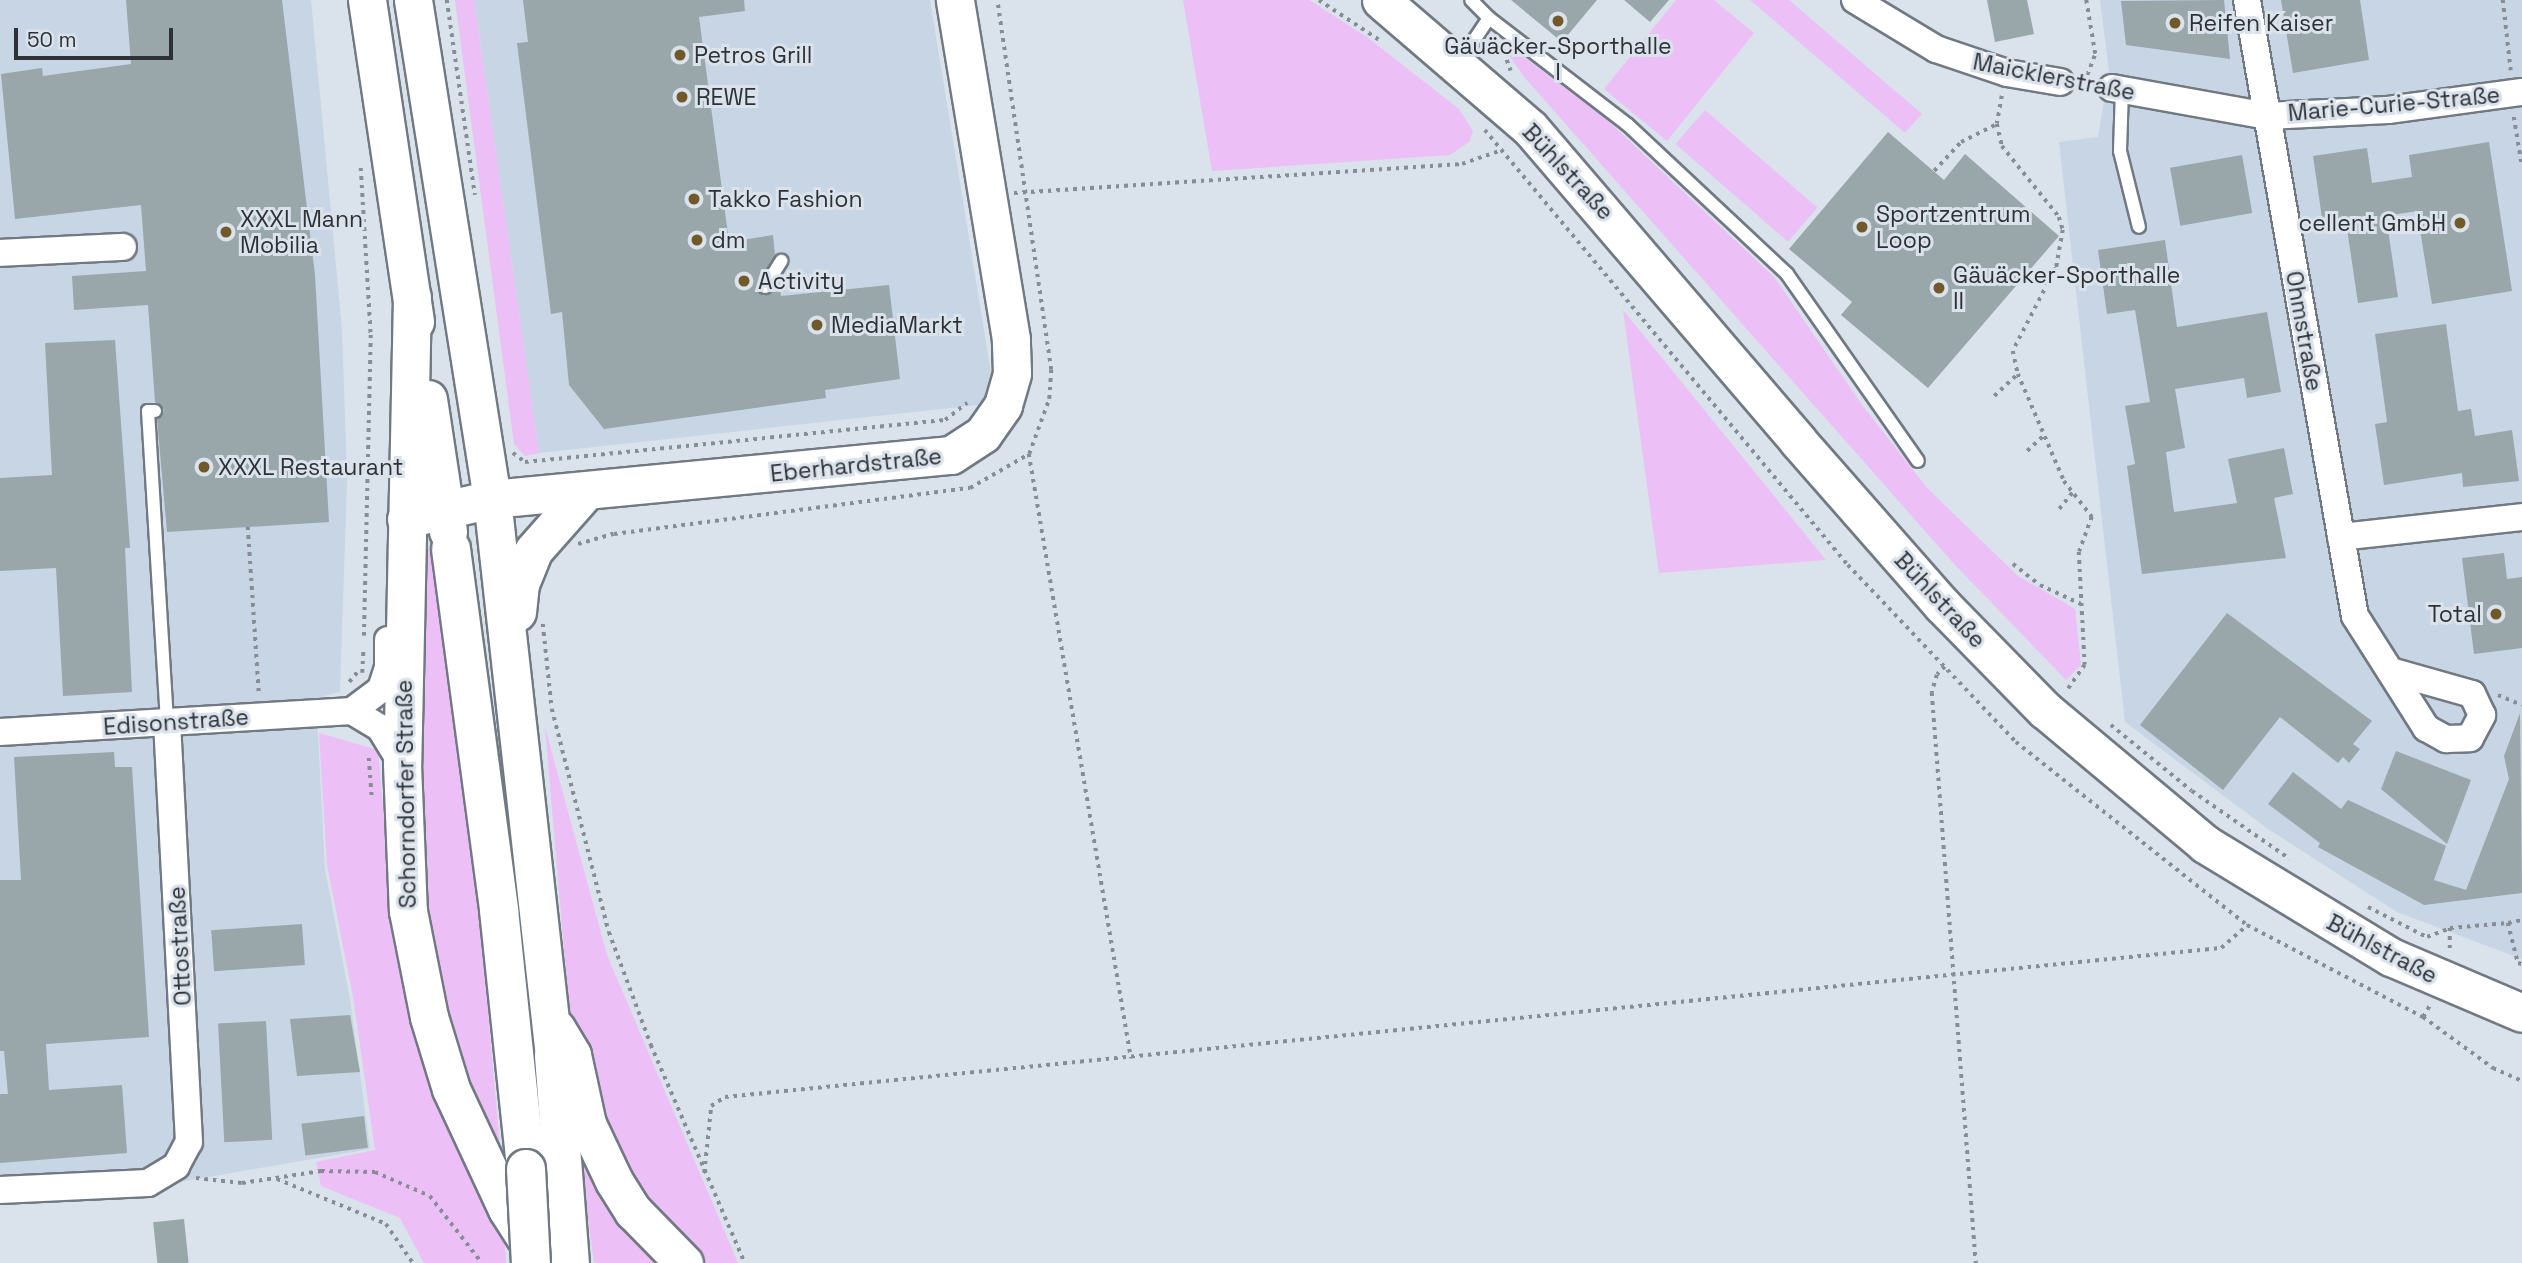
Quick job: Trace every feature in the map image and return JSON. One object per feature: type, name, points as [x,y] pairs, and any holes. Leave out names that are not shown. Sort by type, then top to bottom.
[{"type":"highway","points":[[451,549],[499,910],[526,1170],[531,1263]]},
{"type":"highway","points":[[554,1056],[560,1260]]},
{"type":"main road","points":[[367,0],[451,549]]},
{"type":"main road","points":[[413,0],[492,499],[554,1056]]},
{"type":"main road","name":"Eberhardstraße","points":[[406,519],[492,499],[951,455],[983,434],[1003,405],[1012,373],[1011,339],[955,0]]},
{"type":"main road","name":"Bühlstraße","points":[[1381,0],[1530,128],[1594,198],[1798,442],[1942,604],[2045,710],[2205,845],[2391,957],[2522,1013]]},
{"type":"main road","name":"Schorndorfer Straße","points":[[412,297],[404,555],[402,764],[408,911],[429,1017],[470,1135],[507,1209],[560,1260]]},
{"type":"main road","points":[[511,658],[525,566],[586,491]]},
{"type":"main road","points":[[551,1018],[572,1055],[587,1124],[614,1181],[633,1211],[684,1263]]},
{"type":"street","name":"Maicklerstraße","points":[[1855,0],[1936,49],[2007,73],[2072,83]]},
{"type":"street","name":"Ohmstraße","points":[[2247,0],[2355,616],[2394,673]]},
{"type":"street","name":"Maicklerstraße","points":[[2117,89],[2267,116]]},
{"type":"street","name":"Marie-Curie-Straße","points":[[2267,116],[2388,110],[2522,92]]},
{"type":"street","points":[[0,254],[123,247]]},
{"type":"street","points":[[2341,537],[2522,517]]},
{"type":"street","points":[[402,764],[380,728],[352,711],[381,689],[388,668],[390,577],[404,555]]},
{"type":"street","name":"Edisonstraße","points":[[0,732],[352,711]]},
{"type":"street","name":"Ottostraße","points":[[167,723],[191,1131],[176,1166]]},
{"type":"street","points":[[0,1191],[148,1183],[176,1166]]},
{"type":"lane","points":[[1471,0],[1486,22],[1628,125],[1787,274],[1918,461]]},
{"type":"lane","points":[[1458,64],[1486,22]]},
{"type":"lane","points":[[2117,89],[2120,151],[2139,227]]},
{"type":"lane","points":[[765,287],[781,261]]},
{"type":"lane","points":[[155,411],[148,411],[167,723]]},
{"type":"path","points":[[997,0],[1051,370],[1049,399],[1029,454],[1132,1058]]},
{"type":"path","points":[[2072,83],[2095,54],[2086,0]]},
{"type":"path","points":[[1486,22],[1504,46],[1506,64],[1514,75]]},
{"type":"path","points":[[2007,73],[1997,124],[2003,146],[2059,217],[2063,230],[2056,268],[2013,351],[2018,374],[2043,436],[2073,492],[2092,517],[2079,552],[2085,665],[2068,689]]},
{"type":"path","name":"Maicklerstraße","points":[[2072,83],[2117,89]]},
{"type":"path","points":[[1934,171],[1961,142],[1997,124]]},
{"type":"path","points":[[988,196],[1024,191],[1462,164],[1502,150]]},
{"type":"path","points":[[360,164],[371,335],[364,648],[359,670],[381,689]]},
{"type":"path","points":[[1994,396],[2018,374]]},
{"type":"path","points":[[510,450],[526,463],[945,420],[972,395]]},
{"type":"path","points":[[2027,451],[2043,436]]},
{"type":"path","points":[[573,546],[614,534],[970,488],[1029,454]]},
{"type":"path","points":[[338,472],[369,469]]},
{"type":"path","points":[[2059,509],[2073,492]]},
{"type":"path","points":[[248,527],[259,690]]},
{"type":"path","points":[[2014,564],[2040,585],[2081,604]]},
{"type":"path","points":[[541,614],[552,709],[609,932],[704,1173],[745,1263]]},
{"type":"path","points":[[1945,667],[1937,675],[1932,693],[1976,1263]]},
{"type":"path","points":[[2059,681],[2078,698]]},
{"type":"path","points":[[2109,723],[2192,790],[2299,865]]},
{"type":"path","points":[[2367,906],[2427,937],[2450,929],[2522,920]]},
{"type":"path","points":[[2508,923],[2518,963],[2522,964]]},
{"type":"path","points":[[704,1173],[711,1106],[725,1097],[2221,948],[2247,925]]},
{"type":"path","points":[[176,1166],[208,1182],[275,1178],[348,1169],[375,1172],[410,1185],[443,1210],[482,1263]]},
{"type":"path","points":[[275,1178],[386,1224],[413,1263]]},
{"type":"shaded area","points":[[0,0],[311,0],[342,329],[347,480],[340,692],[316,698],[325,869],[350,999],[370,1149],[185,1181],[0,1196]]},
{"type":"shaded area","points":[[455,0],[474,0],[539,453],[525,456],[514,444]]},
{"type":"shaded area","points":[[474,0],[930,0],[996,403],[539,453]]},
{"type":"shaded area","points":[[1183,0],[1309,0],[1367,37],[1459,109],[1473,131],[1469,142],[1450,155],[1212,171]]},
{"type":"shaded area","points":[[1676,0],[1714,0],[1754,33],[1667,141],[1604,89]]},
{"type":"shaded area","points":[[1750,0],[1789,0],[1922,114],[1905,133]]},
{"type":"shaded area","points":[[2100,0],[2522,0],[2522,959],[2397,912],[2268,829],[2125,722],[2059,142],[2098,137],[2109,71]]},
{"type":"shaded area","points":[[1512,48],[1605,118],[1775,278],[1862,405],[1927,488],[2018,576],[2075,609],[2081,665],[2066,680],[1955,565],[1525,78],[1510,57]]},
{"type":"shaded area","points":[[1705,110],[1817,208],[1788,242],[1675,144]]},
{"type":"shaded area","points":[[1623,310],[1826,560],[1659,573]]},
{"type":"shaded area","points":[[421,548],[432,549],[477,886],[502,1171],[449,1045],[420,904]]},
{"type":"shaded area","points":[[545,727],[607,955],[738,1263],[696,1263],[637,1200],[597,1127],[570,1020]]},
{"type":"shaded area","points":[[319,733],[378,750],[388,867],[413,1020],[504,1232],[506,1263],[424,1263],[400,1218],[321,1186],[316,1162],[375,1150],[353,997],[327,865]]},
{"type":"shaded area","points":[[579,1149],[635,1243],[656,1263],[594,1263]]},
{"type":"building","name":"XXXL Mann Mobilia","points":[[126,0],[282,0],[315,275],[329,522],[167,532],[157,419],[164,410],[155,402],[148,305],[74,310],[72,276],[146,271],[141,205],[15,219],[1,74],[42,68],[43,76],[131,64]]},
{"type":"building","points":[[523,0],[744,0],[745,11],[699,17],[729,242],[773,235],[775,255],[756,286],[764,296],[779,281],[781,296],[889,285],[900,379],[825,390],[826,398],[604,429],[569,385],[562,312],[551,314],[517,43],[528,42]]},
{"type":"building","name":"Gäuäcker-Sporthalle I","points":[[1511,0],[1597,0],[1562,42]]},
{"type":"building","name":"Gäuäcker-Sporthalle I","points":[[1624,0],[1669,0],[1650,22]]},
{"type":"building","points":[[1987,0],[2027,0],[2034,34],[1995,42]]},
{"type":"building","name":"Reifen Kaiser","points":[[2224,0],[2230,59],[2126,45],[2121,1]]},
{"type":"building","points":[[2281,0],[2360,0],[2369,60],[2293,73]]},
{"type":"building","points":[[1888,132],[1944,180],[1965,154],[2059,236],[1928,388],[1841,315],[1852,302],[1789,249]]},
{"type":"building","points":[[2489,142],[2512,291],[2432,304],[2417,211],[2386,216],[2398,297],[2358,303],[2346,222],[2323,225],[2313,156],[2367,148],[2372,183],[2412,177],[2409,155]]},
{"type":"building","points":[[2242,155],[2252,213],[2180,226],[2170,168]]},
{"type":"building","points":[[2165,240],[2177,327],[2267,312],[2281,392],[2247,398],[2244,378],[2175,389],[2185,448],[2166,452],[2174,512],[2237,503],[2228,459],[2284,448],[2293,494],[2274,498],[2286,558],[2142,574],[2127,466],[2135,464],[2125,406],[2150,402],[2135,310],[2107,314],[2098,250]]},
{"type":"building","points":[[2446,324],[2458,411],[2471,409],[2475,436],[2512,430],[2519,481],[2463,487],[2462,473],[2384,485],[2375,424],[2387,422],[2375,334]]},
{"type":"building","points":[[115,340],[130,548],[125,548],[132,692],[63,696],[56,568],[0,571],[0,478],[52,475],[45,343]]},
{"type":"building","name":"Total","points":[[2504,553],[2507,579],[2522,577],[2522,648],[2474,654],[2462,558]]},
{"type":"building","points":[[2227,613],[2372,721],[2353,744],[2360,749],[2349,763],[2343,757],[2338,763],[2280,717],[2223,790],[2140,725]]},
{"type":"building","points":[[2520,713],[2522,893],[2424,905],[2318,847],[2320,843],[2268,804],[2293,772],[2341,809],[2348,800],[2446,846],[2434,880],[2466,890],[2509,779],[2504,756]]},
{"type":"building","points":[[2396,751],[2471,780],[2447,844],[2381,789]]},
{"type":"building","points":[[114,752],[115,767],[132,767],[149,1037],[46,1044],[49,1090],[122,1085],[127,1153],[0,1163],[0,1094],[8,1094],[4,1051],[0,1051],[0,880],[21,880],[14,757]]},
{"type":"building","points":[[302,924],[305,965],[214,971],[211,930]]},
{"type":"building","points":[[350,1015],[360,1072],[297,1076],[290,1019]]},
{"type":"building","points":[[266,1021],[272,1140],[224,1142],[218,1024]]},
{"type":"building","points":[[364,1116],[368,1148],[305,1155],[301,1124]]},
{"type":"building","points":[[184,1219],[189,1263],[157,1263],[153,1222]]},
{"type":"place","name":"Gäuäcker-Sporthalle I","points":[[1558,21]]},
{"type":"place","name":"Reifen Kaiser","points":[[2175,23]]},
{"type":"place","name":"Petros Grill","points":[[680,55]]},
{"type":"place","name":"REWE","points":[[682,97]]},
{"type":"place","name":"Takko Fashion","points":[[694,199]]},
{"type":"place","name":"cellent GmbH","points":[[2460,223]]},
{"type":"place","name":"Sportzentrum Loop","points":[[1862,227]]},
{"type":"place","name":"XXXL Mann Mobilia","points":[[226,232]]},
{"type":"place","name":"dm","points":[[697,240]]},
{"type":"place","name":"Activity","points":[[744,281]]},
{"type":"place","name":"Gäuäcker-Sporthalle II","points":[[1939,288]]},
{"type":"place","name":"MediaMarkt","points":[[817,325]]},
{"type":"place","name":"XXXL Restaurant","points":[[204,467]]},
{"type":"place","name":"Total","points":[[2496,614]]}]
